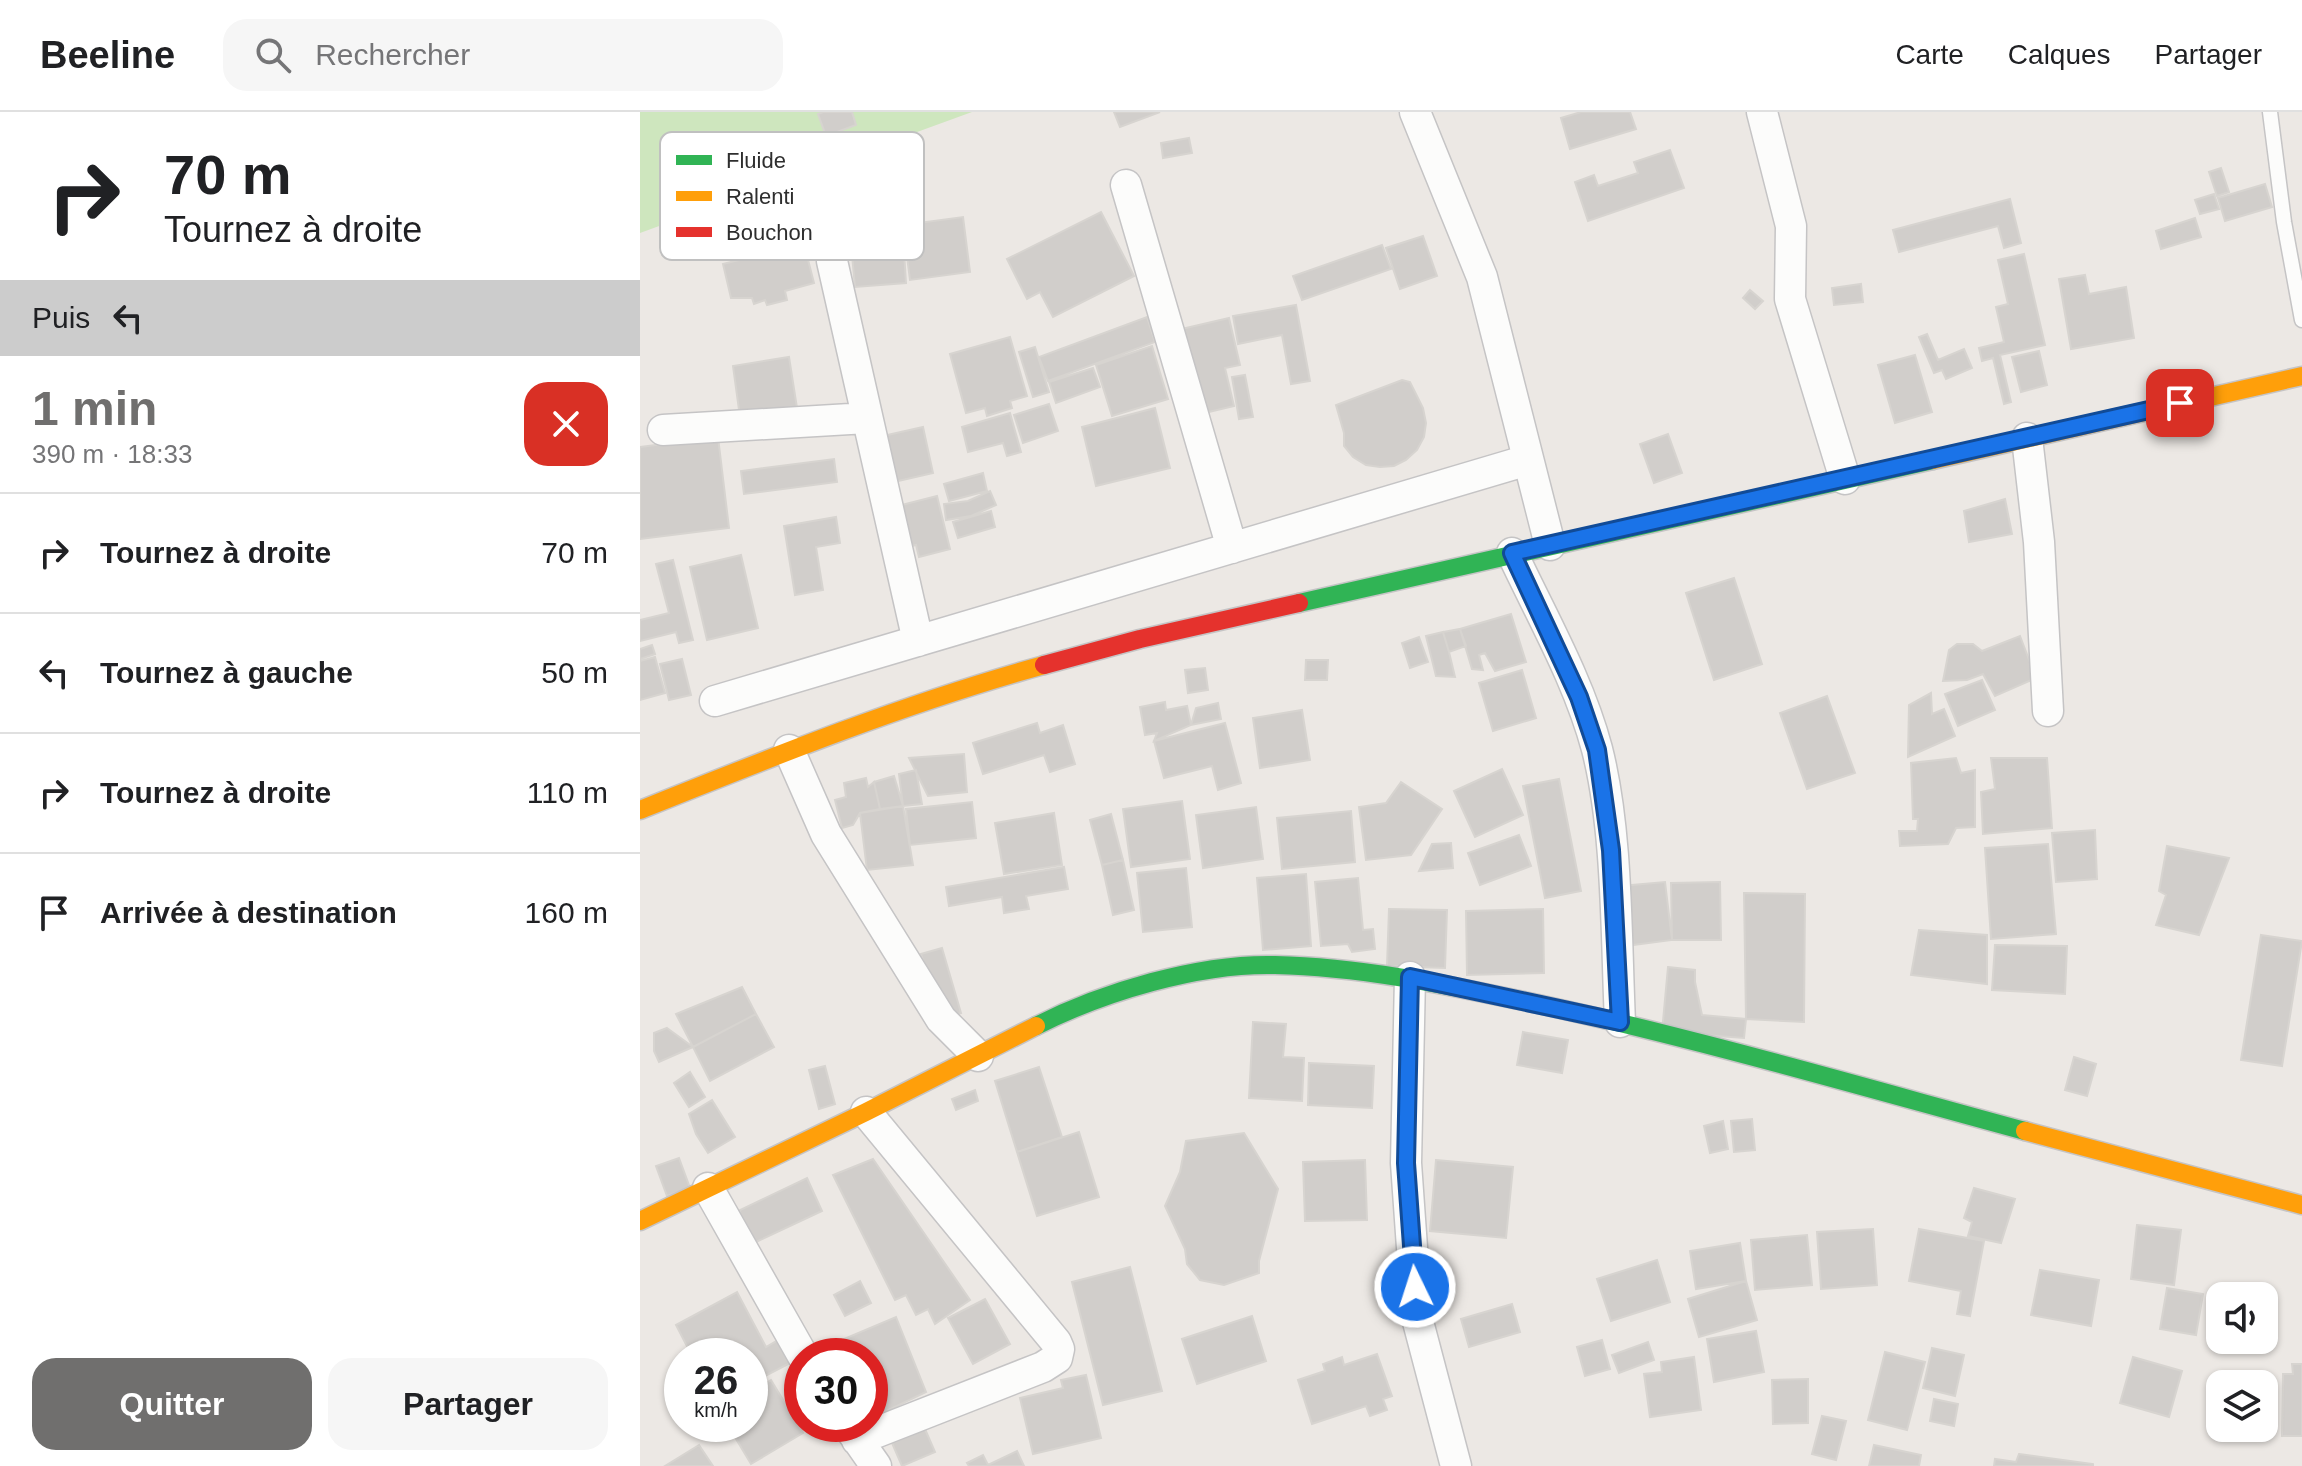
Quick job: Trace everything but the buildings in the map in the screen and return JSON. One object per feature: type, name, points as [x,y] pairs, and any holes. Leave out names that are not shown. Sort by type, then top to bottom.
[{"type":"main road","points":[[640,810],[789,750],[991,680],[1140,639],[2302,376]]},
{"type":"main road","points":[[640,1221],[1055,1016],[1123,990],[1191,973],[1273,965],[1410,977],[1620,1022],[2302,1205]]},
{"type":"street","points":[[1415,112],[1482,277],[1550,545]]},
{"type":"street","points":[[1762,112],[1791,226],[1790,299],[1845,479]]},
{"type":"street","points":[[1126,185],[1232,548]]},
{"type":"street","points":[[832,261],[918,641]]},
{"type":"street","points":[[663,430],[867,418]]},
{"type":"street","points":[[2027,438],[2039,542],[2048,711]]},
{"type":"street","points":[[715,701],[1528,460]]},
{"type":"street","points":[[1512,553],[1579,697],[1597,750],[1611,850],[1620,1022]]},
{"type":"street","points":[[789,750],[826,834],[941,1019],[978,1056]]},
{"type":"street","points":[[1410,977],[1406,1163],[1417,1318],[1456,1466]]},
{"type":"street","points":[[866,1112],[1059,1349],[1057,1358],[1043,1367],[888,1420]]},
{"type":"street","points":[[708,1188],[793,1338]]},
{"type":"street","points":[[859,1442],[876,1466]]},
{"type":"lane","points":[[2270,112],[2284,222],[2302,320]]},
{"type":"green space","points":[[640,112],[972,112],[917,132],[660,132],[660,226],[640,233]]},
{"type":"traffic: fast","points":[[1299,603],[1933,460]]},
{"type":"traffic: fast","points":[[1036,1026],[1121,991],[1184,974],[1275,965],[1341,969],[1440,984],[1599,1018],[1782,1064],[2025,1131]]},
{"type":"traffic: slow","points":[[1933,460],[2302,376]]},
{"type":"traffic: slow","points":[[640,810],[890,714],[1044,665]]},
{"type":"traffic: slow","points":[[640,1221],[1036,1026]]},
{"type":"traffic: slow","points":[[2025,1131],[2302,1205]]},
{"type":"traffic: jam","points":[[1044,665],[1140,639],[1299,603]]},
{"type":"route","points":[[1415,1287],[1406,1163],[1410,977],[1620,1022],[1611,850],[1597,750],[1579,697],[1512,553],[2180,403]]}]
